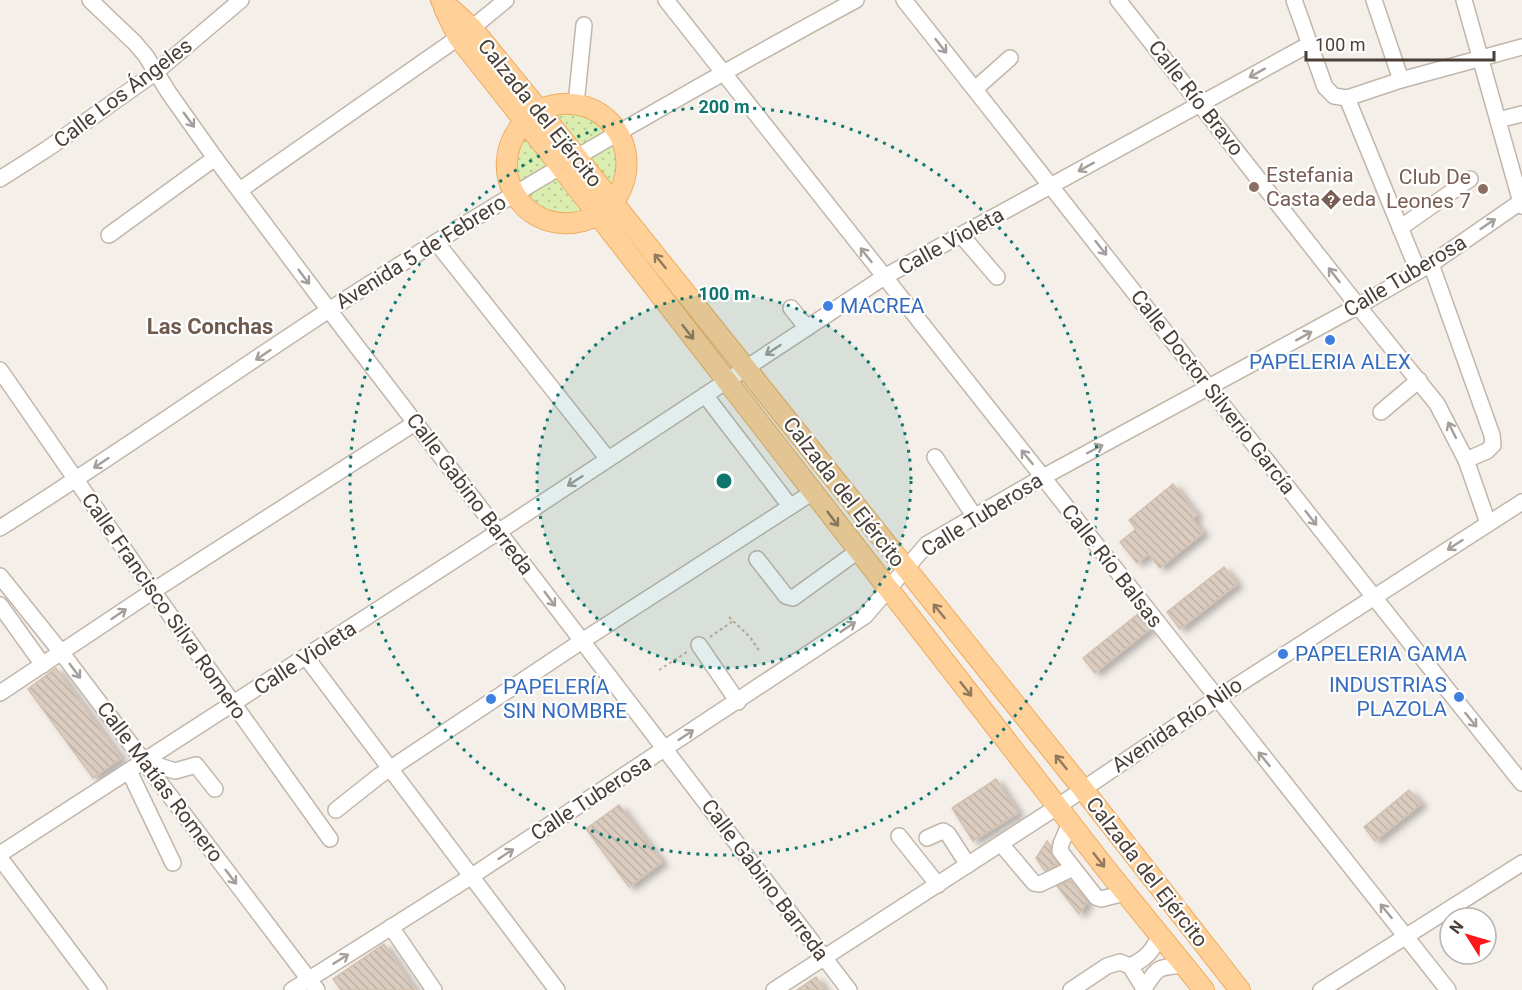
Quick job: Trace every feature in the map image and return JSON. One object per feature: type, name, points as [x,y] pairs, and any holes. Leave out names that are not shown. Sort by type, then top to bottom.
[{"type":"main road","name":"Calzada del Ejército","points":[[440,0],[606,209],[747,368],[1240,990]]},
{"type":"main road","points":[[561,104],[576,104],[604,116],[618,132],[624,144],[627,172],[623,187],[606,209],[588,220],[569,225],[539,218],[525,208],[514,194],[507,173],[507,157],[511,141],[531,116],[561,104]]},
{"type":"main road","name":"Calzada del Ejército","points":[[606,209],[726,381],[1070,823],[1204,990]]},
{"type":"street","name":"Calle Gabino Barreda","points":[[90,0],[135,43],[215,158],[329,310],[849,990]]},
{"type":"street","name":"Calle Los Ángeles","points":[[0,179],[47,149],[156,72],[241,0]]},
{"type":"street","points":[[240,190],[465,33],[506,0]]},
{"type":"street","name":"Calle Río Balsas","points":[[666,0],[1448,990]]},
{"type":"street","name":"Avenida 5 de Febrero","points":[[0,528],[76,480],[329,310],[436,242],[618,132],[856,0]]},
{"type":"street","name":"Calle Doctor Silverio García","points":[[904,0],[1522,783]]},
{"type":"street","name":"Calle Río Bravo","points":[[1118,0],[1202,104],[1358,306],[1419,380],[1449,423],[1466,460],[1488,524]]},
{"type":"street","points":[[1374,0],[1401,80]]},
{"type":"street","points":[[1464,0],[1522,203]]},
{"type":"street","points":[[1297,1],[1308,45],[1325,87],[1334,96],[1347,98],[1401,80],[1522,47]]},
{"type":"street","points":[[576,104],[584,25]]},
{"type":"street","name":"Calle Violeta","points":[[0,854],[498,532],[884,277],[1308,45]]},
{"type":"street","points":[[975,89],[1010,58]]},
{"type":"street","points":[[1347,98],[1400,228],[1424,267],[1492,435],[1493,445],[1487,451],[1466,460]]},
{"type":"street","points":[[1498,120],[1522,114]]},
{"type":"street","points":[[109,235],[215,158]]},
{"type":"street","points":[[1400,228],[1470,179]]},
{"type":"street","name":"Calle Tuberosa","points":[[292,990],[313,984],[391,927],[738,702],[865,616],[927,544],[1043,477],[1358,306],[1424,267],[1522,203]]},
{"type":"street","points":[[961,235],[997,276]]},
{"type":"street","points":[[436,242],[608,459]]},
{"type":"street","points":[[791,308],[807,328]]},
{"type":"street","name":"Calle Francisco Silva Romero","points":[[0,370],[153,591],[330,839]]},
{"type":"street","points":[[1381,412],[1419,380]]},
{"type":"street","points":[[705,395],[790,506]]},
{"type":"street","points":[[722,418],[743,402]]},
{"type":"street","points":[[0,693],[153,591],[415,423]]},
{"type":"street","points":[[935,457],[975,517]]},
{"type":"street","points":[[778,492],[800,475]]},
{"type":"street","points":[[336,810],[390,769],[582,641],[813,492]]},
{"type":"street","name":"Avenida Río Nilo","points":[[774,990],[1058,807],[1082,788],[1373,597],[1488,524],[1519,510]]},
{"type":"street","points":[[757,559],[786,596],[793,598],[858,550]]},
{"type":"street","name":"Calle Matías Romero","points":[[0,576],[61,652],[313,984]]},
{"type":"street","points":[[0,605],[42,665]]},
{"type":"street","points":[[20,633],[36,621]]},
{"type":"street","points":[[699,645],[738,702]]},
{"type":"street","points":[[306,657],[557,990]]},
{"type":"street","points":[[144,761],[175,771],[195,765],[214,789]]},
{"type":"street","points":[[129,771],[173,863]]},
{"type":"street","points":[[1070,823],[1060,848],[1062,854],[1096,897],[1101,899],[1125,893]]},
{"type":"street","points":[[927,838],[939,831],[948,834],[968,865]]},
{"type":"street","points":[[899,836],[938,885]]},
{"type":"street","points":[[1001,843],[1034,883],[1040,884],[1073,868]]},
{"type":"street","points":[[0,858],[99,990]]},
{"type":"street","points":[[1321,990],[1522,863]]},
{"type":"street","points":[[391,927],[434,990]]},
{"type":"street","points":[[1130,966],[1143,961],[1151,953],[1160,936]]},
{"type":"street","points":[[1071,990],[1107,966],[1120,962],[1130,966],[1144,990]]},
{"type":"street","points":[[1144,990],[1150,977],[1159,968],[1182,964]]},
{"type":"path","points":[[729,616],[750,637],[760,652]]},
{"type":"green space","points":[[554,113],[586,113],[607,132],[574,152]]},
{"type":"green space","points":[[521,130],[550,169],[517,190],[510,177]]},
{"type":"green space","points":[[620,139],[612,198],[584,161]]},
{"type":"green space","points":[[555,176],[585,218],[565,223],[523,198]]},
{"type":"building","points":[[1173,484],[1197,515],[1192,519],[1203,533],[1160,568],[1149,554],[1137,563],[1120,542],[1136,529],[1129,520]]},
{"type":"building","points":[[1224,567],[1237,584],[1180,629],[1167,612]]},
{"type":"building","points":[[1138,614],[1150,629],[1095,673],[1083,658]]},
{"type":"building","points":[[56,668],[121,758],[93,778],[28,689]]},
{"type":"building","points":[[996,779],[1018,813],[973,841],[952,808]]},
{"type":"building","points":[[1409,790],[1421,804],[1375,841],[1364,827]]},
{"type":"building","points":[[619,805],[662,862],[629,887],[586,829]]},
{"type":"building","points":[[1047,841],[1051,846],[1051,854],[1058,864],[1045,871],[1036,858]]},
{"type":"building","points":[[1070,880],[1087,902],[1079,914],[1057,886]]},
{"type":"building","points":[[384,944],[415,990],[341,990],[333,979]]},
{"type":"building","points":[[816,977],[825,990],[797,990]]},
{"type":"place","name":"Estefania Casta�eda","points":[[1254,187]]},
{"type":"place","name":"Club De Leones 7","points":[[1483,189]]},
{"type":"place","name":"MACREA","points":[[828,306]]},
{"type":"place","name":"PAPELERIA ALEX","points":[[1330,340]]},
{"type":"place","name":"PAPELERIA GAMA","points":[[1283,654]]},
{"type":"place","name":"INDUSTRIAS PLAZOLA","points":[[1459,697]]},
{"type":"place","name":"PAPELERÍA SIN NOMBRE","points":[[491,699]]},
{"type":"district","name":"Las Conchas","points":[[210,326]]}]
